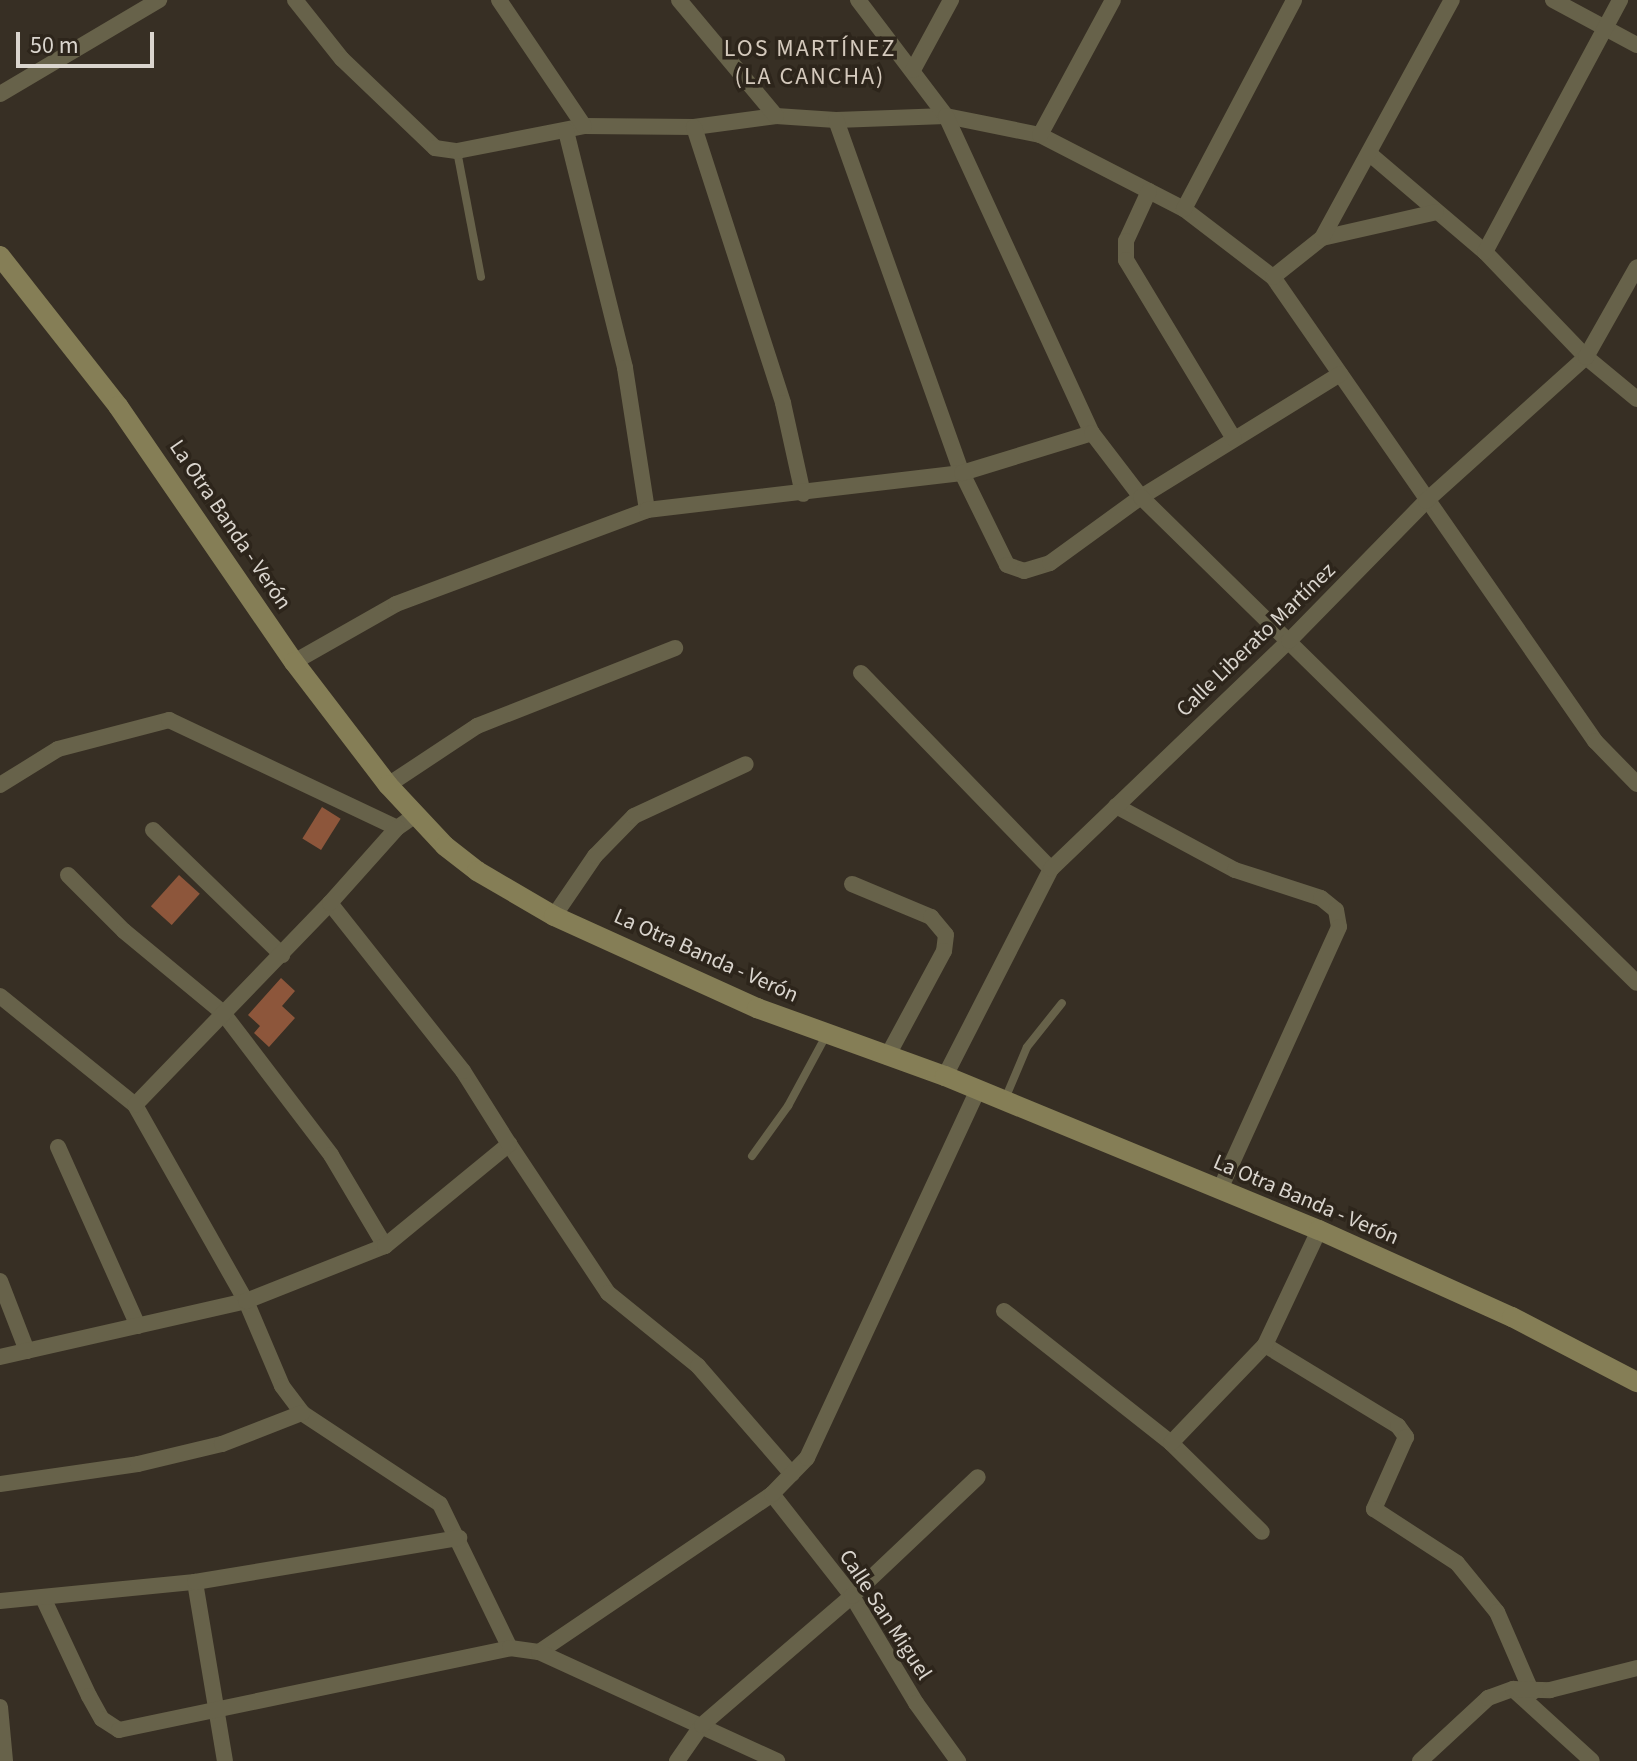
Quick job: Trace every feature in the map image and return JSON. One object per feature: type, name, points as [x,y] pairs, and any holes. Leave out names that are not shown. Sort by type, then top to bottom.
[{"type":"main road","name":"La Otra Banda - Verón","points":[[0,256],[118,406],[294,662],[388,785],[406,822],[477,871],[554,916],[828,1034],[978,1089],[1319,1230],[1512,1317],[1637,1382]]},
{"type":"street","points":[[0,94],[159,0]]},
{"type":"street","points":[[295,0],[342,59],[435,148],[457,151],[584,126],[694,127],[776,116],[836,120],[946,116],[1040,135],[1184,209],[1273,277],[1595,741],[1637,784]]},
{"type":"street","points":[[499,0],[584,126]]},
{"type":"street","points":[[679,0],[776,116]]},
{"type":"street","points":[[858,0],[946,116],[1092,433],[1141,497],[1637,983]]},
{"type":"street","points":[[913,70],[951,0]]},
{"type":"street","points":[[1040,135],[1113,0]]},
{"type":"street","points":[[1184,209],[1294,0]]},
{"type":"street","points":[[1273,277],[1322,238],[1371,155],[1452,0]]},
{"type":"street","points":[[1553,0],[1637,45]]},
{"type":"street","points":[[1485,252],[1620,0]]},
{"type":"street","points":[[836,120],[962,473],[1007,565],[1024,571],[1073,549],[1141,497],[1340,374]]},
{"type":"street","points":[[694,127],[783,403],[803,494]]},
{"type":"street","points":[[566,131],[625,368],[647,510]]},
{"type":"street","points":[[1371,155],[1485,252],[1586,357],[1637,399]]},
{"type":"street","points":[[1149,191],[1126,241],[1126,260],[1234,439]]},
{"type":"street","points":[[1322,238],[1436,212]]},
{"type":"street","name":"Calle Liberato Martínez","points":[[945,1076],[1051,869],[1289,641],[1426,501],[1586,357],[1637,267]]},
{"type":"street","points":[[294,662],[396,604],[647,510],[962,473],[1092,433]]},
{"type":"street","points":[[388,785],[477,726],[519,706],[675,648]]},
{"type":"street","points":[[861,673],[1051,869]]},
{"type":"street","points":[[0,785],[58,749],[169,720],[406,822],[282,955],[135,1105]]},
{"type":"street","points":[[554,916],[595,856],[634,816],[746,764]]},
{"type":"street","points":[[1116,806],[1235,870],[1321,898],[1336,910],[1339,927],[1220,1189]]},
{"type":"street","points":[[153,830],[282,955]]},
{"type":"street","points":[[68,875],[124,931],[223,1013],[331,1155],[385,1246]]},
{"type":"street","points":[[852,884],[931,917],[946,935],[944,951],[887,1057]]},
{"type":"street","points":[[330,903],[463,1071],[608,1293],[698,1366],[792,1474]]},
{"type":"street","points":[[0,996],[135,1105],[246,1301],[282,1386],[302,1413],[417,1485],[440,1504],[510,1648]]},
{"type":"street","points":[[539,1652],[772,1494],[817,1443],[978,1089]]},
{"type":"street","points":[[0,1357],[246,1301],[385,1246],[509,1144]]},
{"type":"street","points":[[58,1147],[138,1326]]},
{"type":"street","points":[[1171,1443],[1265,1345],[1319,1230]]},
{"type":"street","points":[[0,1281],[27,1351]]},
{"type":"street","points":[[1004,1311],[1171,1443],[1262,1532]]},
{"type":"street","points":[[1265,1345],[1398,1426],[1406,1437],[1374,1509],[1457,1563],[1497,1612],[1532,1693]]},
{"type":"street","points":[[0,1484],[152,1461],[222,1444],[302,1413]]},
{"type":"street","points":[[677,1761],[702,1725],[852,1596],[978,1477]]},
{"type":"street","name":"Calle San Miguel","points":[[772,1494],[852,1596],[950,1758]]},
{"type":"street","points":[[0,1601],[44,1600],[195,1582],[459,1538]]},
{"type":"street","points":[[195,1582],[225,1761]]},
{"type":"street","points":[[44,1600],[102,1719],[119,1730],[510,1648],[539,1652],[777,1761]]},
{"type":"street","points":[[1420,1761],[1488,1698],[1513,1689],[1532,1693],[1637,1668]]},
{"type":"street","points":[[1513,1689],[1592,1761]]},
{"type":"street","points":[[0,1707],[5,1761]]},
{"type":"lane","points":[[457,151],[481,277]]},
{"type":"lane","points":[[1004,1100],[1027,1047],[1062,1003]]},
{"type":"lane","points":[[752,1156],[788,1106],[828,1034]]},
{"type":"building","points":[[322,807],[341,819],[321,850],[302,838]]},
{"type":"building","points":[[179,875],[200,894],[172,925],[151,906]]},
{"type":"building","points":[[281,978],[295,991],[282,1006],[295,1018],[269,1047],[254,1033],[260,1026],[248,1015]]},
{"type":"district","name":"LOS MARTÍNEZ (LA CANCHA)","points":[[810,63]]}]
